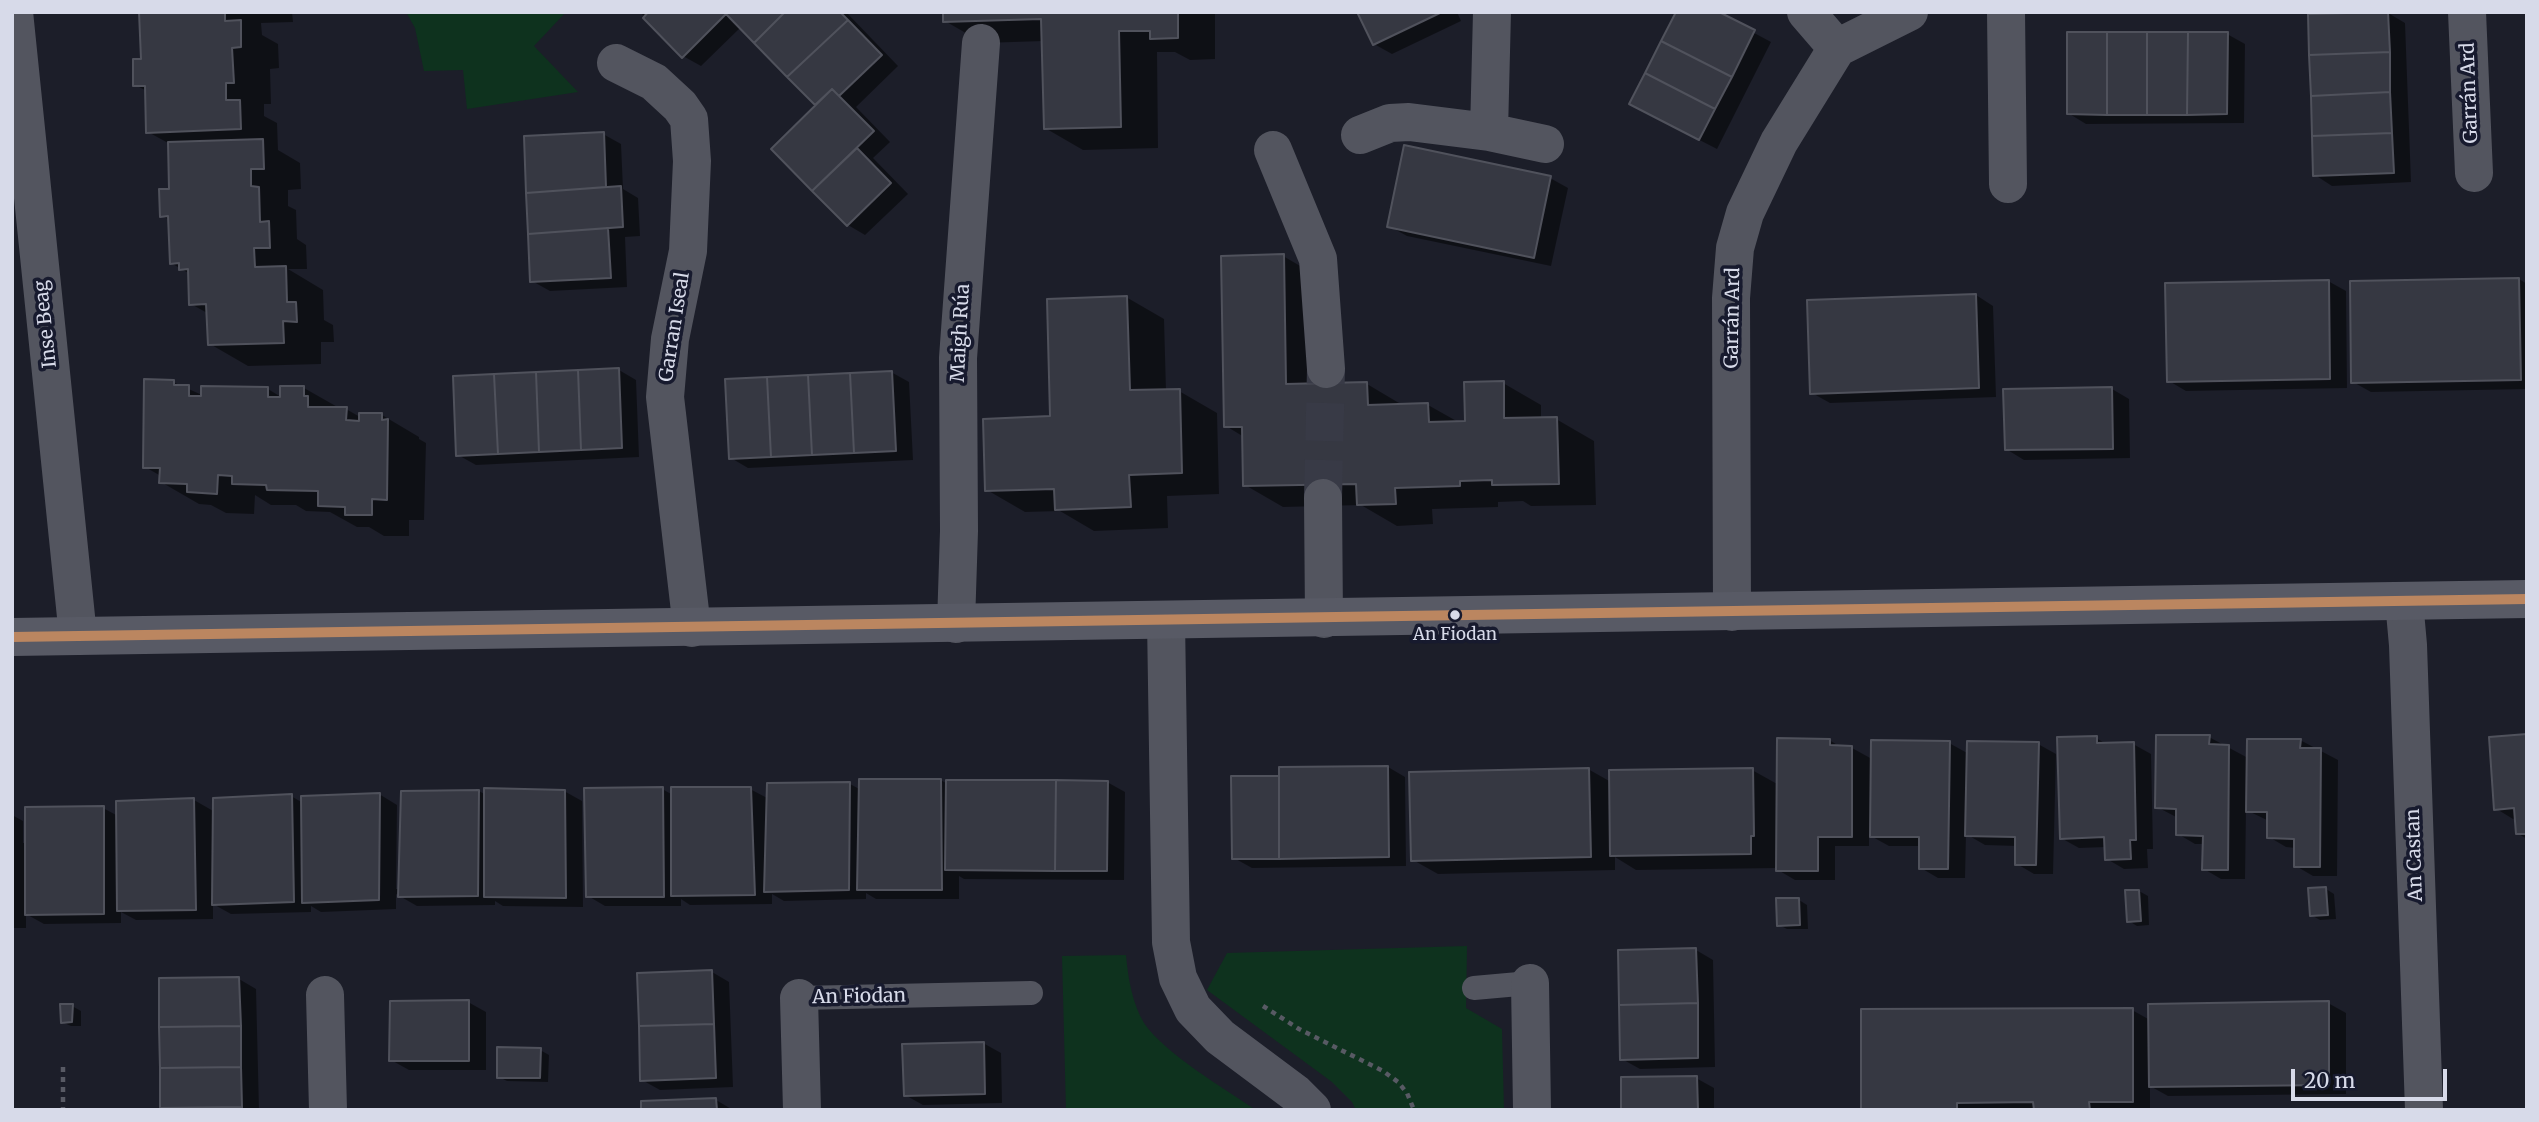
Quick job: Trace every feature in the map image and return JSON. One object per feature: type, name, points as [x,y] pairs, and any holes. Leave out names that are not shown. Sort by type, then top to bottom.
[{"type":"street","name":"Inse Beag","points":[[15,12],[78,636]]},
{"type":"street","points":[[1489,132],[1492,12]]},
{"type":"street","points":[[1805,12],[1837,48],[1909,12]]},
{"type":"street","points":[[2006,12],[2008,184]]},
{"type":"street","name":"Garrán Ard","points":[[2467,12],[2474,173]]},
{"type":"street","name":"Maigh Rúa","points":[[956,624],[958,358],[981,43]]},
{"type":"street","name":"Garrán Ard","points":[[1732,612],[1731,298],[1735,247],[1745,213],[1779,142],[1837,48]]},
{"type":"street","name":"Garran Iseal","points":[[616,63],[654,82],[680,106],[689,119],[692,161],[688,251],[670,340],[665,397],[692,628]]},
{"type":"street","points":[[1360,135],[1390,123],[1409,122],[1489,132],[1545,144]]},
{"type":"street","points":[[1273,150],[1318,259],[1326,369]]},
{"type":"street","points":[[1323,498],[1324,619]]},
{"type":"street","points":[[12,637],[2527,599]]},
{"type":"street","name":"An Castan","points":[[2404,601],[2409,672],[2424,1110]]},
{"type":"street","points":[[1167,620],[1171,942],[1178,978],[1193,1009],[1220,1037],[1295,1093],[1312,1110]]},
{"type":"street","points":[[1530,983],[1532,1110]]},
{"type":"street","points":[[325,995],[328,1110]]},
{"type":"street","name":"An Fiodan","points":[[799,998],[802,1110]]},
{"type":"lane","points":[[1474,988],[1530,983]]},
{"type":"lane","name":"An Fiodan","points":[[799,998],[1031,993]]},
{"type":"path","points":[[1252,999],[1299,1029],[1382,1071],[1398,1082],[1415,1110]]},
{"type":"path","points":[[63,1067],[63,1110]]},
{"type":"green space","points":[[406,12],[566,12],[534,46],[578,92],[467,109],[463,70],[424,71],[415,28]]},
{"type":"green space","points":[[1467,946],[1466,1008],[1502,1029],[1504,1110],[1356,1110],[1352,1102],[1332,1082],[1207,990],[1227,953]]},
{"type":"green space","points":[[1126,955],[1136,1007],[1153,1034],[1196,1070],[1256,1110],[1066,1110],[1062,956]]},
{"type":"building","points":[[139,12],[225,12],[225,21],[241,20],[241,47],[232,48],[234,83],[226,83],[226,100],[240,100],[241,129],[146,133],[145,86],[133,86],[133,59],[141,59]]},
{"type":"building","points":[[648,12],[728,12],[682,58],[643,18]]},
{"type":"building","points":[[785,12],[754,43],[726,14]]},
{"type":"building","points":[[785,12],[840,12],[848,20],[787,77],[754,43]]},
{"type":"building","points":[[943,12],[1178,12],[1178,38],[1150,39],[1150,31],[1119,31],[1121,127],[1044,129],[1041,19],[943,22]]},
{"type":"building","points":[[1357,12],[1442,12],[1373,45]]},
{"type":"building","points":[[1676,12],[1719,12],[1755,30],[1732,77],[1661,41]]},
{"type":"building","points":[[2388,12],[2390,52],[2309,55],[2308,14]]},
{"type":"building","points":[[848,20],[882,55],[839,96],[832,89],[815,105],[787,77]]},
{"type":"building","points":[[2067,32],[2107,32],[2107,115],[2067,114]]},
{"type":"building","points":[[2107,32],[2147,32],[2147,115],[2107,115]]},
{"type":"building","points":[[2147,32],[2188,32],[2187,115],[2147,115]]},
{"type":"building","points":[[2188,32],[2228,32],[2227,114],[2187,115]]},
{"type":"building","points":[[1661,41],[1732,77],[1715,109],[1645,73]]},
{"type":"building","points":[[2390,52],[2390,92],[2311,96],[2309,55]]},
{"type":"building","points":[[1645,73],[1715,109],[1699,140],[1629,104]]},
{"type":"building","points":[[832,89],[874,131],[812,191],[771,149]]},
{"type":"building","points":[[2390,92],[2392,133],[2312,136],[2311,96]]},
{"type":"building","points":[[604,132],[606,187],[526,193],[524,136]]},
{"type":"building","points":[[2392,133],[2394,173],[2313,176],[2312,136]]},
{"type":"building","points":[[263,139],[264,169],[251,169],[251,186],[259,187],[260,222],[269,221],[270,248],[254,248],[255,267],[286,266],[287,302],[296,302],[297,322],[283,321],[284,343],[208,345],[206,304],[189,305],[188,269],[179,270],[179,263],[170,264],[168,216],[160,217],[159,189],[169,189],[168,142]]},
{"type":"building","points":[[1404,145],[1551,176],[1534,258],[1387,227]]},
{"type":"building","points":[[857,148],[891,183],[847,226],[812,191]]},
{"type":"building","points":[[621,186],[623,227],[528,234],[526,193]]},
{"type":"building","points":[[608,228],[611,278],[530,282],[528,234]]},
{"type":"building","points":[[1284,254],[1286,384],[1367,382],[1368,405],[1428,403],[1429,422],[1465,421],[1464,382],[1504,381],[1504,418],[1557,417],[1559,484],[1492,485],[1492,480],[1460,481],[1460,486],[1395,488],[1396,504],[1357,505],[1356,484],[1243,486],[1242,427],[1224,427],[1221,256]]},
{"type":"building","points":[[2519,278],[2521,380],[2351,383],[2350,281]]},
{"type":"building","points":[[2329,280],[2330,379],[2167,382],[2165,283]]},
{"type":"building","points":[[1976,294],[1979,388],[1810,394],[1807,300]]},
{"type":"building","points":[[1127,296],[1130,390],[1180,389],[1182,473],[1129,475],[1131,507],[1055,510],[1054,489],[985,491],[983,419],[1050,416],[1047,299]]},
{"type":"building","points":[[619,368],[622,448],[581,450],[578,370]]},
{"type":"building","points":[[578,370],[581,450],[539,452],[536,372]]},
{"type":"building","points":[[892,371],[896,451],[854,453],[850,373]]},
{"type":"building","points":[[536,372],[539,452],[498,454],[494,374]]},
{"type":"building","points":[[850,373],[854,453],[812,455],[808,375]]},
{"type":"building","points":[[494,374],[498,454],[456,456],[453,376]]},
{"type":"building","points":[[808,375],[812,455],[771,457],[767,377]]},
{"type":"building","points":[[767,377],[771,457],[729,459],[725,379]]},
{"type":"building","points":[[144,379],[174,380],[174,385],[189,385],[189,396],[201,396],[201,386],[268,387],[268,397],[280,397],[280,386],[304,386],[308,407],[347,407],[346,420],[359,421],[359,413],[382,413],[382,420],[388,419],[387,500],[372,499],[372,515],[345,515],[345,507],[318,506],[318,491],[267,490],[266,485],[232,484],[232,476],[218,475],[217,494],[187,492],[187,484],[159,483],[160,468],[143,468]]},
{"type":"building","points":[[2112,387],[2113,449],[2005,450],[2003,389]]},
{"type":"building","points":[[2527,734],[2527,834],[2516,834],[2514,808],[2494,810],[2489,737]]},
{"type":"building","points":[[2156,735],[2210,735],[2209,744],[2229,745],[2228,870],[2202,870],[2203,836],[2176,835],[2176,809],[2155,808]]},
{"type":"building","points":[[2097,736],[2097,743],[2134,742],[2136,840],[2130,840],[2131,859],[2105,860],[2104,837],[2060,839],[2057,737]]},
{"type":"building","points":[[1777,738],[1830,739],[1830,745],[1852,746],[1852,837],[1818,837],[1818,871],[1776,871]]},
{"type":"building","points":[[2247,739],[2301,739],[2300,748],[2321,748],[2320,867],[2294,867],[2294,839],[2267,838],[2267,812],[2246,812]]},
{"type":"building","points":[[1871,740],[1950,741],[1948,869],[1919,869],[1919,837],[1870,837]]},
{"type":"building","points":[[1967,741],[2039,742],[2036,865],[2015,865],[2015,837],[1965,836]]},
{"type":"building","points":[[1388,766],[1389,857],[1279,859],[1279,767]]},
{"type":"building","points":[[1589,768],[1591,857],[1411,861],[1409,772]]},
{"type":"building","points":[[1753,768],[1754,836],[1751,836],[1751,854],[1610,856],[1609,770]]},
{"type":"building","points":[[1231,776],[1279,776],[1279,859],[1232,859]]},
{"type":"building","points":[[859,779],[941,779],[942,890],[857,890]]},
{"type":"building","points":[[946,780],[1056,780],[1055,871],[945,870]]},
{"type":"building","points":[[1056,780],[1108,781],[1107,871],[1055,871]]},
{"type":"building","points":[[850,782],[849,890],[764,892],[767,783]]},
{"type":"building","points":[[663,787],[664,897],[586,897],[584,788]]},
{"type":"building","points":[[671,787],[751,787],[755,895],[671,896]]},
{"type":"building","points":[[484,788],[565,790],[566,898],[484,897]]},
{"type":"building","points":[[479,790],[478,896],[398,897],[401,791]]},
{"type":"building","points":[[380,793],[379,900],[302,903],[301,796]]},
{"type":"building","points":[[292,794],[294,902],[212,905],[213,798]]},
{"type":"building","points":[[194,798],[196,910],[117,911],[116,801]]},
{"type":"building","points":[[104,806],[104,914],[25,915],[25,807]]},
{"type":"building","points":[[2326,887],[2328,915],[2310,916],[2308,888]]},
{"type":"building","points":[[2125,890],[2139,890],[2141,921],[2127,922]]},
{"type":"building","points":[[1776,898],[1799,898],[1800,925],[1777,926]]},
{"type":"building","points":[[1696,948],[1698,1003],[1619,1005],[1618,950]]},
{"type":"building","points":[[712,970],[714,1024],[639,1026],[637,973]]},
{"type":"building","points":[[239,977],[241,1026],[159,1027],[159,978]]},
{"type":"building","points":[[469,1000],[469,1061],[389,1061],[390,1001]]},
{"type":"building","points":[[2329,1001],[2329,1085],[2149,1087],[2148,1004]]},
{"type":"building","points":[[1698,1003],[1698,1058],[1620,1060],[1619,1005]]},
{"type":"building","points":[[60,1004],[73,1004],[72,1022],[61,1023]]},
{"type":"building","points":[[2133,1008],[2133,1102],[2089,1102],[2090,1110],[2034,1110],[2033,1102],[1957,1103],[1957,1110],[1861,1110],[1861,1009]]},
{"type":"building","points":[[714,1024],[716,1078],[640,1081],[639,1026]]},
{"type":"building","points":[[241,1026],[241,1067],[160,1068],[159,1027]]},
{"type":"building","points":[[984,1042],[985,1094],[904,1096],[902,1044]]},
{"type":"building","points":[[497,1047],[541,1048],[540,1078],[497,1078]]},
{"type":"building","points":[[241,1067],[242,1107],[160,1108],[160,1068]]},
{"type":"building","points":[[1697,1076],[1698,1110],[1621,1110],[1621,1077]]},
{"type":"building","points":[[716,1098],[717,1110],[641,1110],[641,1101]]},
{"type":"building","points":[[242,1107],[242,1110],[160,1110],[160,1108]]},
{"type":"tunnel","points":[[1323,498],[1326,369]]},
{"type":"transit line","points":[[12,637],[2527,599]]},
{"type":"place","name":"An Fiodan","points":[[1455,615]]}]
